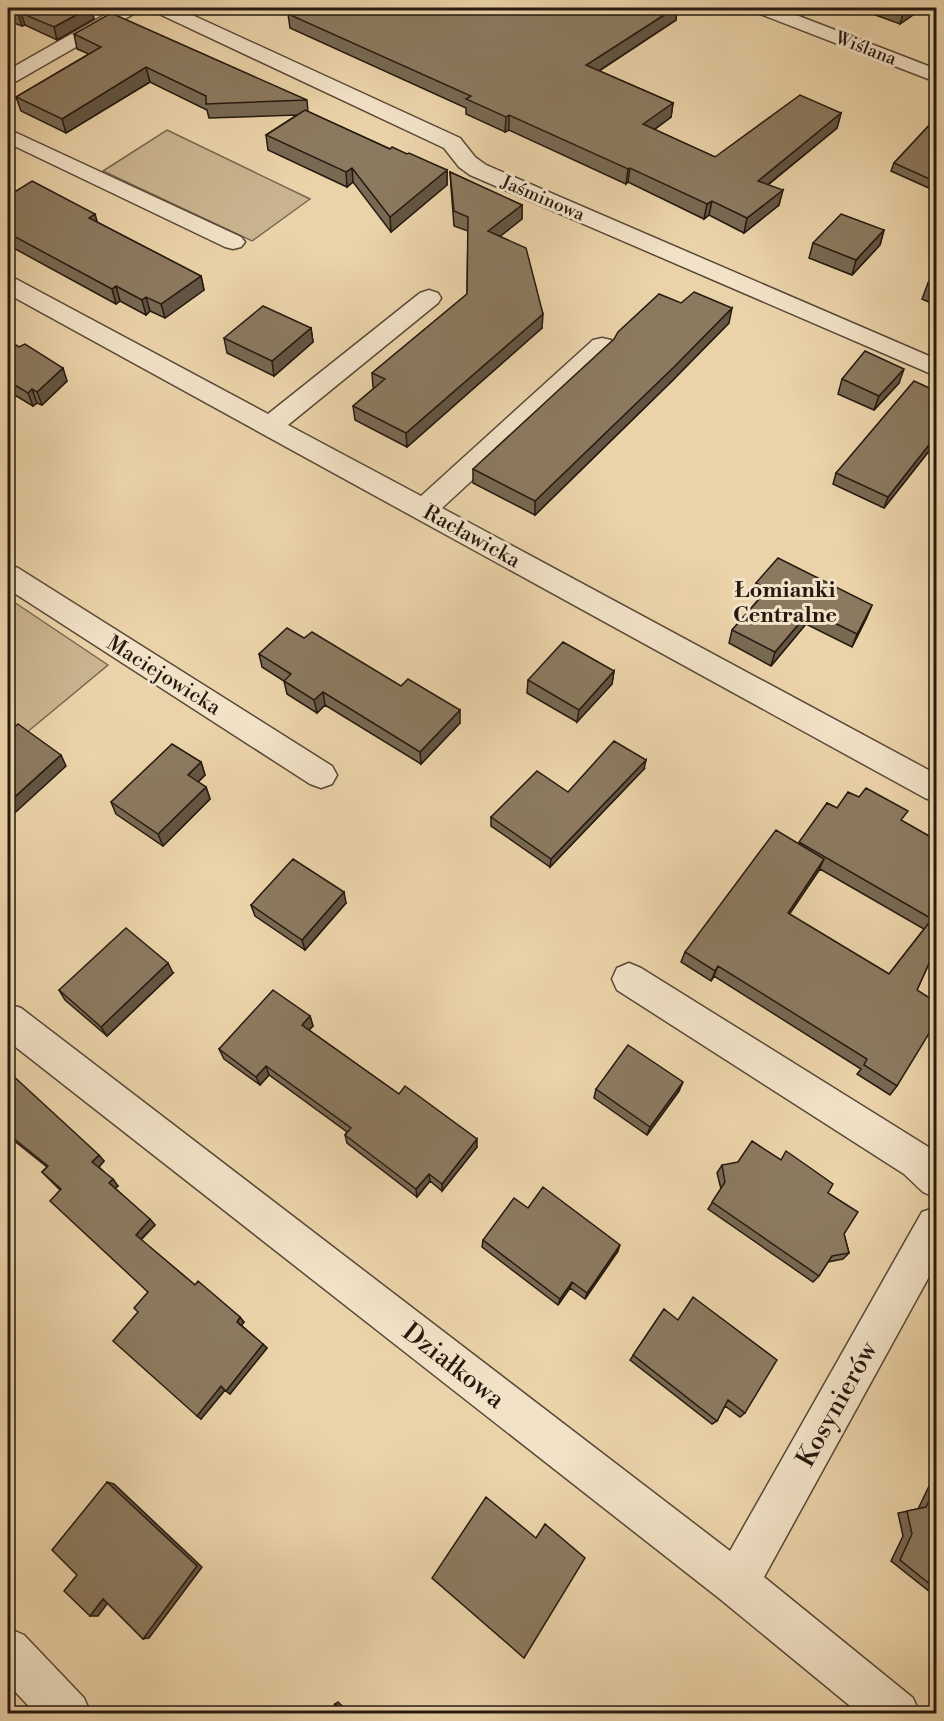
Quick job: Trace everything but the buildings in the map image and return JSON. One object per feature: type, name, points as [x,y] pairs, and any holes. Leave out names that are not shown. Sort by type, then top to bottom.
[{"type":"street","points":[[8,78],[130,8]]},
{"type":"street","name":"Jaśminowa","points":[[162,8],[452,143],[458,154],[478,170],[936,368]]},
{"type":"street","name":"Wiślana","points":[[762,8],[936,76]]},
{"type":"street","points":[[8,135],[233,242]]},
{"type":"street","name":"Racławicka","points":[[8,284],[936,789]]},
{"type":"street","points":[[270,426],[429,298]]},
{"type":"street","points":[[423,510],[602,346]]},
{"type":"street","name":"Maciejowicka","points":[[8,575],[321,775]]},
{"type":"street","points":[[629,979],[917,1161],[936,1179]]},
{"type":"street","name":"Działkowa","points":[[8,1020],[736,1583],[897,1713]]},
{"type":"street","name":"Kosynierów","points":[[736,1583],[936,1226]]},
{"type":"street","points":[[8,1651],[68,1713]]},
{"type":"shaded area","points":[[167,130],[310,199],[252,241],[103,171]]},
{"type":"shaded area","points":[[8,598],[108,665],[8,748]]},
{"type":"district","name":"Łomianki Centralne","points":[[785,602]]}]
